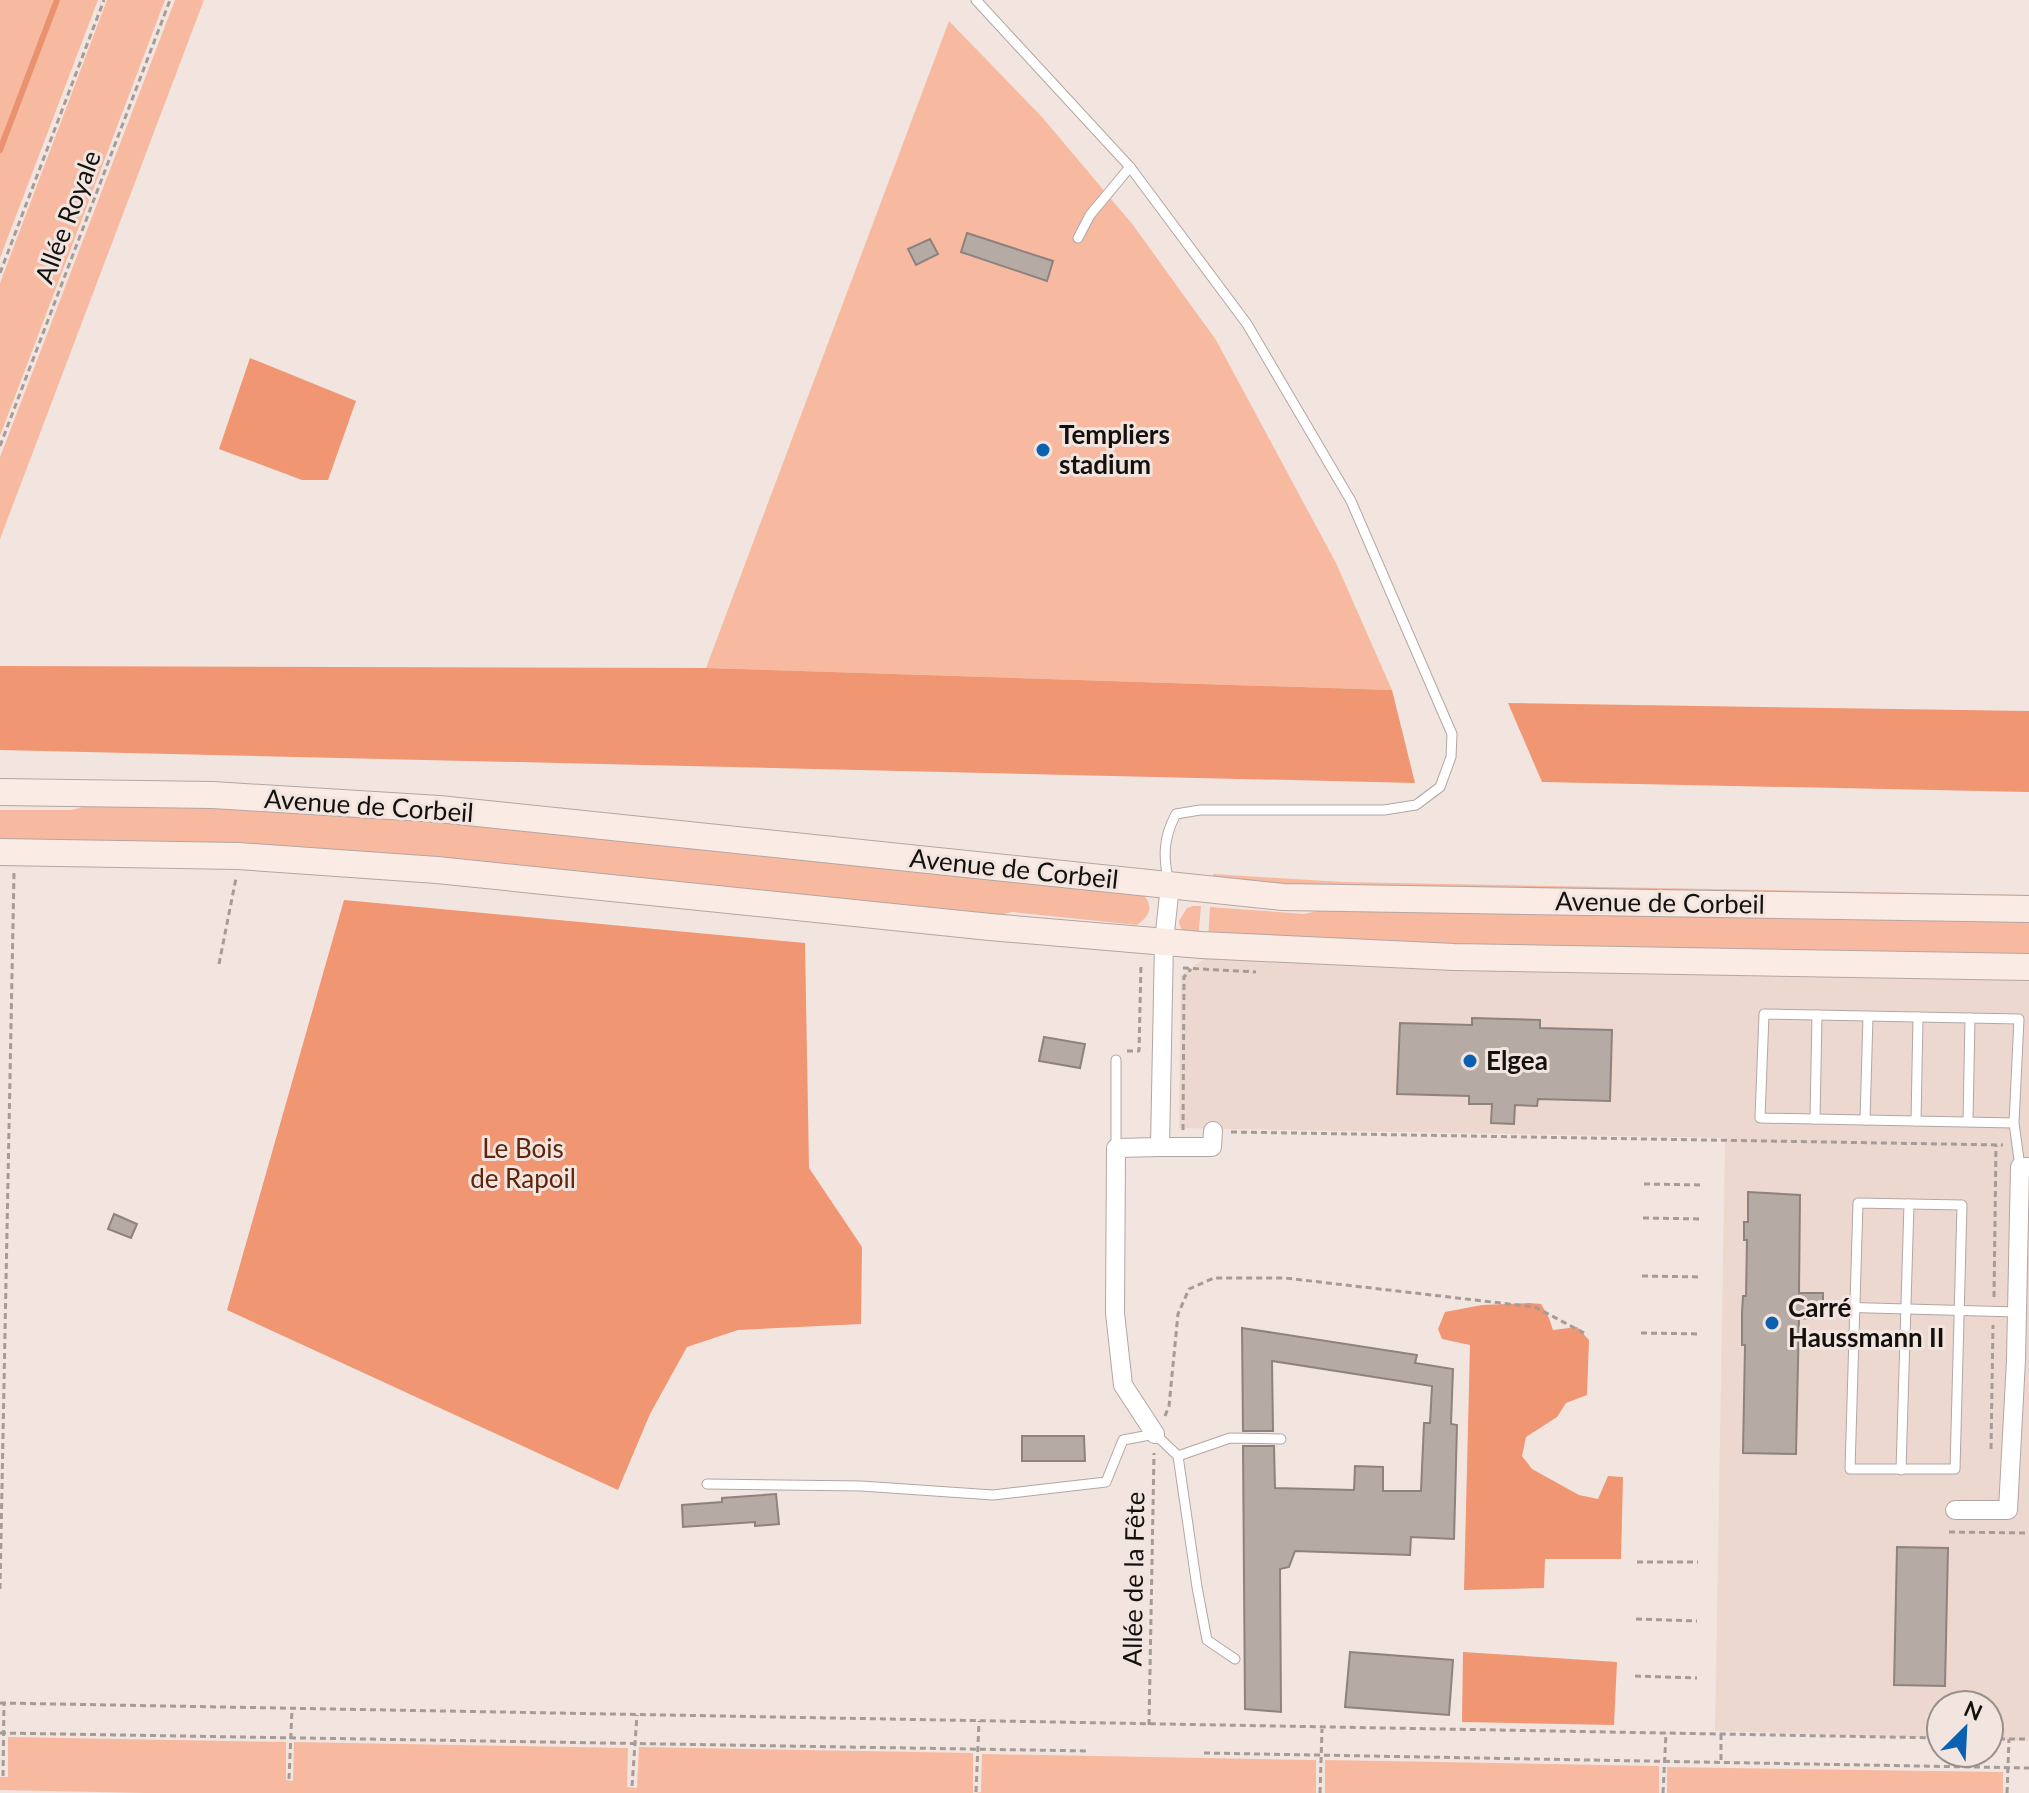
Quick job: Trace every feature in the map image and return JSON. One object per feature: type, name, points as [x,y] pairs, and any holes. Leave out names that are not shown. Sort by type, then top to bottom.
[{"type":"main road","name":"Avenue de Corbeil","points":[[0,792],[213,795],[439,809],[1283,897],[2029,909]]},
{"type":"main road","points":[[7,863],[238,856],[437,870],[990,927],[1201,945],[1454,957],[2029,967]]},
{"type":"street","points":[[1160,1139],[1164,941],[1170,886]]},
{"type":"street","points":[[1155,1434],[1123,1385],[1115,1313],[1116,1148],[1160,1139],[1212,1147],[1213,1131]]},
{"type":"street","points":[[1955,1510],[2008,1510],[2024,1167]]},
{"type":"lane","points":[[976,0],[1130,167],[1247,324],[1351,501],[1452,734],[1451,757],[1440,787],[1416,805],[1384,810],[1200,810],[1176,814],[1169,827],[1164,859],[1170,886]]},
{"type":"lane","points":[[1078,238],[1090,215],[1130,167]]},
{"type":"lane","points":[[2014,1123],[1760,1118],[1764,1014],[2019,1019],[2014,1123],[2024,1167]]},
{"type":"lane","points":[[1815,1119],[1817,1015]]},
{"type":"lane","points":[[1865,1120],[1868,1017]]},
{"type":"lane","points":[[1916,1121],[1918,1017]]},
{"type":"lane","points":[[1968,1121],[1970,1018]]},
{"type":"lane","points":[[1116,1060],[1116,1148]]},
{"type":"lane","points":[[1858,1203],[1909,1204],[1962,1205],[1955,1469],[1850,1469],[1858,1203]]},
{"type":"lane","points":[[1901,1470],[1909,1204]]},
{"type":"lane","points":[[1834,1307],[2017,1312]]},
{"type":"lane","points":[[707,1484],[861,1486],[993,1495],[1021,1492],[1106,1482],[1123,1440],[1155,1434],[1178,1456],[1207,1640],[1235,1659]]},
{"type":"lane","points":[[1178,1456],[1230,1438],[1281,1439]]},
{"type":"path","name":"Allée Royale","points":[[0,273],[104,0]]},
{"type":"path","name":"Allée Royale","points":[[0,446],[170,0]]},
{"type":"path","points":[[0,1589],[7,863]]},
{"type":"path","points":[[219,964],[236,878]]},
{"type":"path","points":[[1116,1060],[1116,1050],[1139,1051],[1141,963]]},
{"type":"path","points":[[1160,1139],[1183,1131],[1184,977],[1191,969]]},
{"type":"path","points":[[1213,1131],[2018,1146]]},
{"type":"path","points":[[1991,1449],[1996,1145]]},
{"type":"path","points":[[1644,1184],[1704,1185]]},
{"type":"path","points":[[1643,1218],[1703,1219]]},
{"type":"path","points":[[1642,1276],[1702,1277]]},
{"type":"path","points":[[1155,1434],[1169,1406],[1178,1314],[1189,1289],[1214,1278],[1285,1278],[1535,1307],[1584,1333]]},
{"type":"path","points":[[1641,1333],[1701,1334]]},
{"type":"path","name":"Allée de la Fête","points":[[1149,1725],[1155,1434]]},
{"type":"path","points":[[1990,1510],[1990,1533]]},
{"type":"path","points":[[1949,1532],[2029,1533]]},
{"type":"path","points":[[1637,1562],[1698,1562]]},
{"type":"path","points":[[1636,1619],[1697,1621]]},
{"type":"path","points":[[1635,1676],[1697,1678]]},
{"type":"path","points":[[3,1776],[2,1703],[1925,1738]]},
{"type":"path","points":[[289,1779],[292,1709]]},
{"type":"path","points":[[632,1786],[637,1715]]},
{"type":"path","points":[[976,1792],[979,1721]]},
{"type":"path","points":[[1320,1793],[1323,1727]]},
{"type":"path","points":[[2,1733],[1089,1751]]},
{"type":"path","points":[[1663,1793],[1666,1733]]},
{"type":"path","points":[[1721,1734],[1721,1762]]},
{"type":"path","points":[[2005,1739],[2029,1739]]},
{"type":"path","points":[[2007,1793],[2009,1739]]},
{"type":"path","points":[[1204,1753],[2029,1768]]},
{"type":"shaded area","points":[[0,0],[98,0],[0,258]]},
{"type":"shaded area","points":[[107,0],[165,0],[0,436],[0,283]]},
{"type":"shaded area","points":[[175,0],[204,0],[0,539],[0,457]]},
{"type":"shaded area","points":[[949,21],[1042,117],[1133,225],[1216,340],[1336,563],[1392,690],[706,668]]},
{"type":"shaded area","points":[[92,804],[342,810],[1142,893],[1149,910],[1137,925],[1012,912],[991,917],[0,843],[0,810],[72,810]]},
{"type":"shaded area","points":[[1213,874],[1343,882],[2029,895],[2029,901],[1337,888],[1213,880]]},
{"type":"shaded area","points":[[1201,906],[1198,939],[1185,933],[1179,921],[1187,908]]},
{"type":"shaded area","points":[[1210,907],[1304,914],[1335,907],[2029,919],[2029,961],[1208,940]]},
{"type":"shaded area","points":[[1207,957],[2029,977],[2029,1741],[2005,1740],[2005,1689],[1925,1689],[1925,1738],[1715,1731],[1725,1138],[1179,1128],[1181,975]]},
{"type":"shaded area","points":[[8,1737],[286,1742],[286,1780],[293,1781],[294,1742],[628,1748],[627,1787],[637,1788],[639,1747],[973,1753],[973,1793],[145,1793],[0,1790],[0,1777],[8,1777]]},
{"type":"shaded area","points":[[982,1754],[1316,1760],[1316,1793],[973,1793],[981,1792]]},
{"type":"shaded area","points":[[1325,1760],[1659,1766],[1659,1793],[1325,1793]]},
{"type":"shaded area","points":[[1667,1767],[2003,1772],[2003,1793],[1667,1793]]},
{"type":"green space","points":[[250,358],[356,401],[328,480],[302,480],[219,449]]},
{"type":"green space","points":[[0,666],[706,668],[1392,690],[1415,783],[0,750]]},
{"type":"green space","points":[[1508,703],[2029,711],[2029,792],[1542,782]]},
{"type":"green space","name":"Le Bois de Rapoil","points":[[344,900],[805,943],[809,1168],[862,1247],[861,1324],[738,1330],[687,1347],[650,1414],[618,1490],[227,1310]]},
{"type":"green space","points":[[1541,1304],[1553,1330],[1577,1327],[1589,1340],[1587,1395],[1566,1403],[1557,1417],[1526,1437],[1522,1456],[1532,1469],[1579,1495],[1598,1499],[1608,1476],[1623,1477],[1621,1559],[1545,1559],[1544,1588],[1464,1590],[1470,1345],[1442,1339],[1438,1329],[1445,1312],[1482,1305]]},
{"type":"green space","points":[[1463,1652],[1617,1662],[1614,1725],[1462,1722]]},
{"type":"building","points":[[967,233],[1053,261],[1047,281],[961,252]]},
{"type":"building","points":[[930,239],[938,254],[916,265],[908,249]]},
{"type":"building","points":[[1472,1018],[1540,1020],[1540,1028],[1612,1030],[1610,1101],[1538,1099],[1537,1106],[1515,1105],[1514,1124],[1491,1123],[1492,1104],[1469,1104],[1469,1096],[1397,1094],[1400,1023],[1472,1025]]},
{"type":"building","points":[[1044,1037],[1085,1044],[1080,1068],[1039,1061]]},
{"type":"building","name":"Carré Haussmann II","points":[[1748,1192],[1800,1195],[1799,1293],[1823,1293],[1823,1319],[1799,1318],[1796,1454],[1743,1453],[1745,1345],[1742,1345],[1742,1313],[1743,1296],[1746,1296],[1747,1240],[1744,1240],[1744,1222],[1748,1222]]},
{"type":"building","points":[[114,1214],[137,1224],[131,1238],[108,1229]]},
{"type":"building","points":[[1242,1328],[1417,1355],[1415,1363],[1453,1369],[1451,1424],[1457,1425],[1454,1539],[1411,1537],[1410,1555],[1295,1551],[1289,1567],[1280,1569],[1281,1712],[1245,1709],[1243,1446],[1274,1446],[1275,1488],[1354,1490],[1355,1466],[1383,1467],[1383,1491],[1421,1491],[1424,1423],[1430,1423],[1432,1386],[1272,1361],[1273,1431],[1243,1431]]},
{"type":"building","points":[[1022,1436],[1084,1436],[1085,1461],[1022,1461]]},
{"type":"building","points":[[776,1494],[779,1524],[755,1526],[755,1522],[683,1527],[682,1505]]},
{"type":"building","points":[[1897,1547],[1948,1548],[1945,1686],[1894,1685]]},
{"type":"building","points":[[1350,1652],[1453,1660],[1449,1715],[1345,1707]]},
{"type":"waterway","points":[[0,150],[57,0]]},
{"type":"place","name":"Templiers stadium","points":[[1043,450]]},
{"type":"place","name":"Elgea","points":[[1470,1061]]},
{"type":"place","name":"Carré Haussmann II","points":[[1772,1323]]}]
